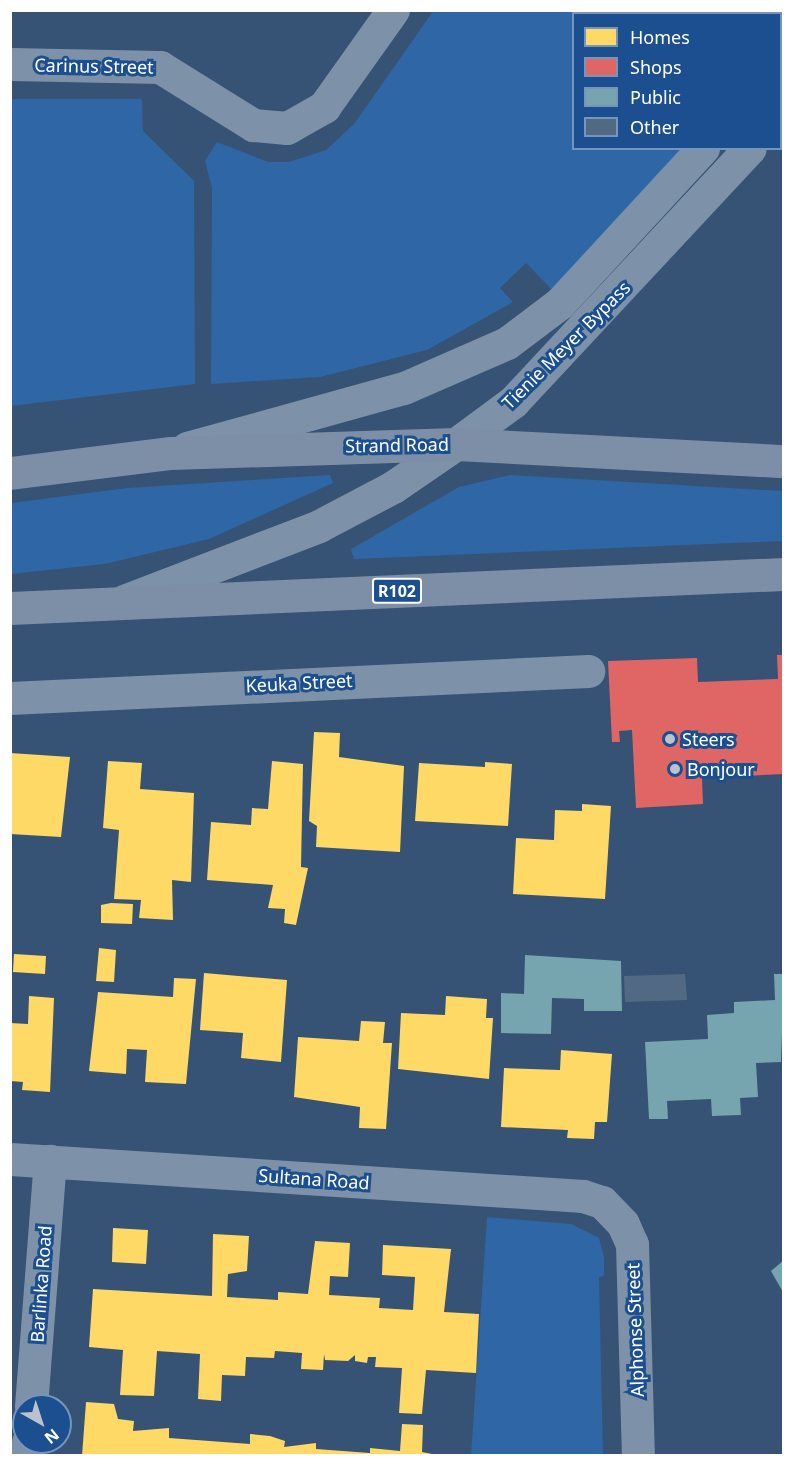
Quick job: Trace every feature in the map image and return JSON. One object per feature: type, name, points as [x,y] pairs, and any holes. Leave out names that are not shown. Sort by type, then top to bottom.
[{"type":"main road","name":"Strand Road","points":[[10,473],[171,453],[456,444],[783,461]]},
{"type":"main road","name":"R102","points":[[10,608],[783,574]]},
{"type":"street","name":"Carinus Street","points":[[10,64],[160,66],[253,124],[287,128],[324,107],[393,10]]},
{"type":"street","name":"Tienie Meyer Bypass","points":[[171,453],[404,388],[507,343],[560,303],[701,150]]},
{"type":"street","name":"Tienie Meyer Bypass","points":[[121,602],[319,526],[393,487],[456,444],[513,402],[748,150]]},
{"type":"street","name":"Keuka Street","points":[[10,698],[588,671]]},
{"type":"street","name":"Sultana Road","points":[[10,1159],[583,1196],[613,1211]]},
{"type":"street","name":"Barlinka Road","points":[[32,1394],[50,1161]]},
{"type":"street","name":"Alphonse Street","points":[[613,1211],[630,1237],[633,1253],[638,1455]]},
{"type":"shaded area","points":[[434,10],[587,11],[590,12],[572,12],[572,150],[683,150],[554,292],[526,263],[500,288],[513,302],[427,350],[320,377],[211,384],[212,188],[205,161],[217,142],[268,162],[289,162],[326,150],[354,124]]},
{"type":"shaded area","points":[[657,10],[783,11],[783,39],[782,40],[782,12]]},
{"type":"shaded area","points":[[11,99],[142,99],[143,131],[194,181],[195,384],[11,406]]},
{"type":"shaded area","points":[[330,475],[333,483],[209,539],[105,564],[11,574],[11,503],[127,488]]},
{"type":"shaded area","points":[[510,475],[783,491],[783,541],[354,559],[351,549],[459,487]]},
{"type":"shaded area","points":[[487,1217],[571,1224],[599,1238],[604,1257],[604,1276],[599,1277],[603,1455],[471,1455]]},
{"type":"building: Homes","points":[[314,732],[340,733],[339,757],[404,766],[400,852],[316,847],[317,826],[309,821]]},
{"type":"building: Homes","points":[[10,753],[70,757],[61,837],[10,834]]},
{"type":"building: Homes","points":[[108,761],[142,763],[140,789],[194,793],[191,882],[172,880],[173,920],[139,918],[141,900],[114,899],[119,830],[103,828]]},
{"type":"building: Homes","points":[[272,761],[303,764],[301,867],[308,868],[296,925],[284,923],[285,909],[268,908],[273,885],[207,880],[211,822],[251,825],[252,808],[268,809]]},
{"type":"building: Homes","points":[[485,762],[512,764],[508,826],[415,821],[419,763],[485,767]]},
{"type":"building: Homes","points":[[582,804],[611,806],[605,899],[513,894],[516,838],[554,840],[555,810],[582,811]]},
{"type":"building: Homes","points":[[133,904],[132,924],[101,923],[101,905]]},
{"type":"building: Homes","points":[[99,948],[116,950],[114,982],[96,981]]},
{"type":"building: Homes","points":[[14,954],[46,956],[45,974],[13,972]]},
{"type":"building: Homes","points":[[204,973],[287,980],[281,1062],[241,1058],[243,1033],[200,1030]]},
{"type":"building: Homes","points":[[174,978],[196,979],[186,1084],[145,1082],[147,1050],[127,1049],[126,1074],[89,1071],[98,992],[173,997]]},
{"type":"building: Homes","points":[[29,996],[54,998],[50,1092],[22,1090],[23,1082],[10,1081],[10,1023],[28,1024]]},
{"type":"building: Homes","points":[[446,996],[487,999],[486,1018],[493,1018],[489,1079],[398,1069],[401,1013],[445,1015]]},
{"type":"building: Homes","points":[[361,1021],[385,1022],[383,1043],[392,1043],[386,1129],[359,1128],[360,1107],[294,1097],[298,1037],[359,1041]]},
{"type":"building: Homes","points":[[561,1050],[612,1054],[607,1122],[595,1122],[594,1139],[567,1138],[568,1130],[501,1127],[504,1068],[560,1070]]},
{"type":"building: Homes","points":[[113,1228],[148,1230],[146,1264],[112,1262]]},
{"type":"building: Homes","points":[[213,1234],[249,1236],[247,1271],[228,1274],[227,1297],[278,1300],[278,1292],[308,1294],[315,1241],[350,1243],[348,1277],[330,1276],[329,1295],[380,1298],[379,1308],[413,1310],[415,1277],[382,1275],[383,1245],[451,1249],[444,1312],[479,1314],[476,1373],[426,1370],[422,1414],[399,1413],[402,1368],[375,1367],[376,1357],[368,1357],[367,1363],[355,1361],[355,1355],[348,1361],[325,1360],[324,1354],[323,1370],[301,1369],[302,1353],[275,1351],[274,1358],[246,1357],[245,1376],[222,1375],[221,1401],[198,1399],[200,1354],[157,1351],[154,1396],[120,1395],[123,1350],[89,1347],[93,1289],[212,1296]]},
{"type":"building: Homes","points":[[86,1402],[114,1404],[118,1419],[134,1421],[133,1431],[169,1428],[169,1438],[250,1444],[250,1434],[270,1436],[285,1441],[284,1447],[316,1443],[316,1449],[370,1453],[370,1448],[400,1451],[402,1424],[423,1425],[422,1452],[442,1456],[82,1456]]},
{"type":"building: Shops","points":[[777,655],[784,655],[784,774],[702,778],[703,804],[636,808],[632,730],[619,731],[620,742],[612,742],[608,661],[697,658],[698,682],[778,679]]},
{"type":"building: Public","points":[[525,955],[621,961],[622,1011],[584,1011],[584,999],[552,998],[551,1034],[501,1033],[501,993],[524,994]]},
{"type":"building: Public","points":[[774,974],[784,974],[781,1062],[756,1063],[758,1097],[740,1098],[741,1115],[712,1116],[711,1099],[667,1101],[668,1119],[649,1119],[645,1042],[708,1039],[707,1015],[734,1013],[734,1002],[775,1000]]},
{"type":"building: Public","points":[[784,1260],[784,1294],[771,1271]]},
{"type":"building: Other","points":[[685,974],[687,1000],[625,1002],[624,976]]},
{"type":"place","name":"Steers","points":[[670,739]]},
{"type":"place","name":"Bonjour","points":[[675,769]]}]
